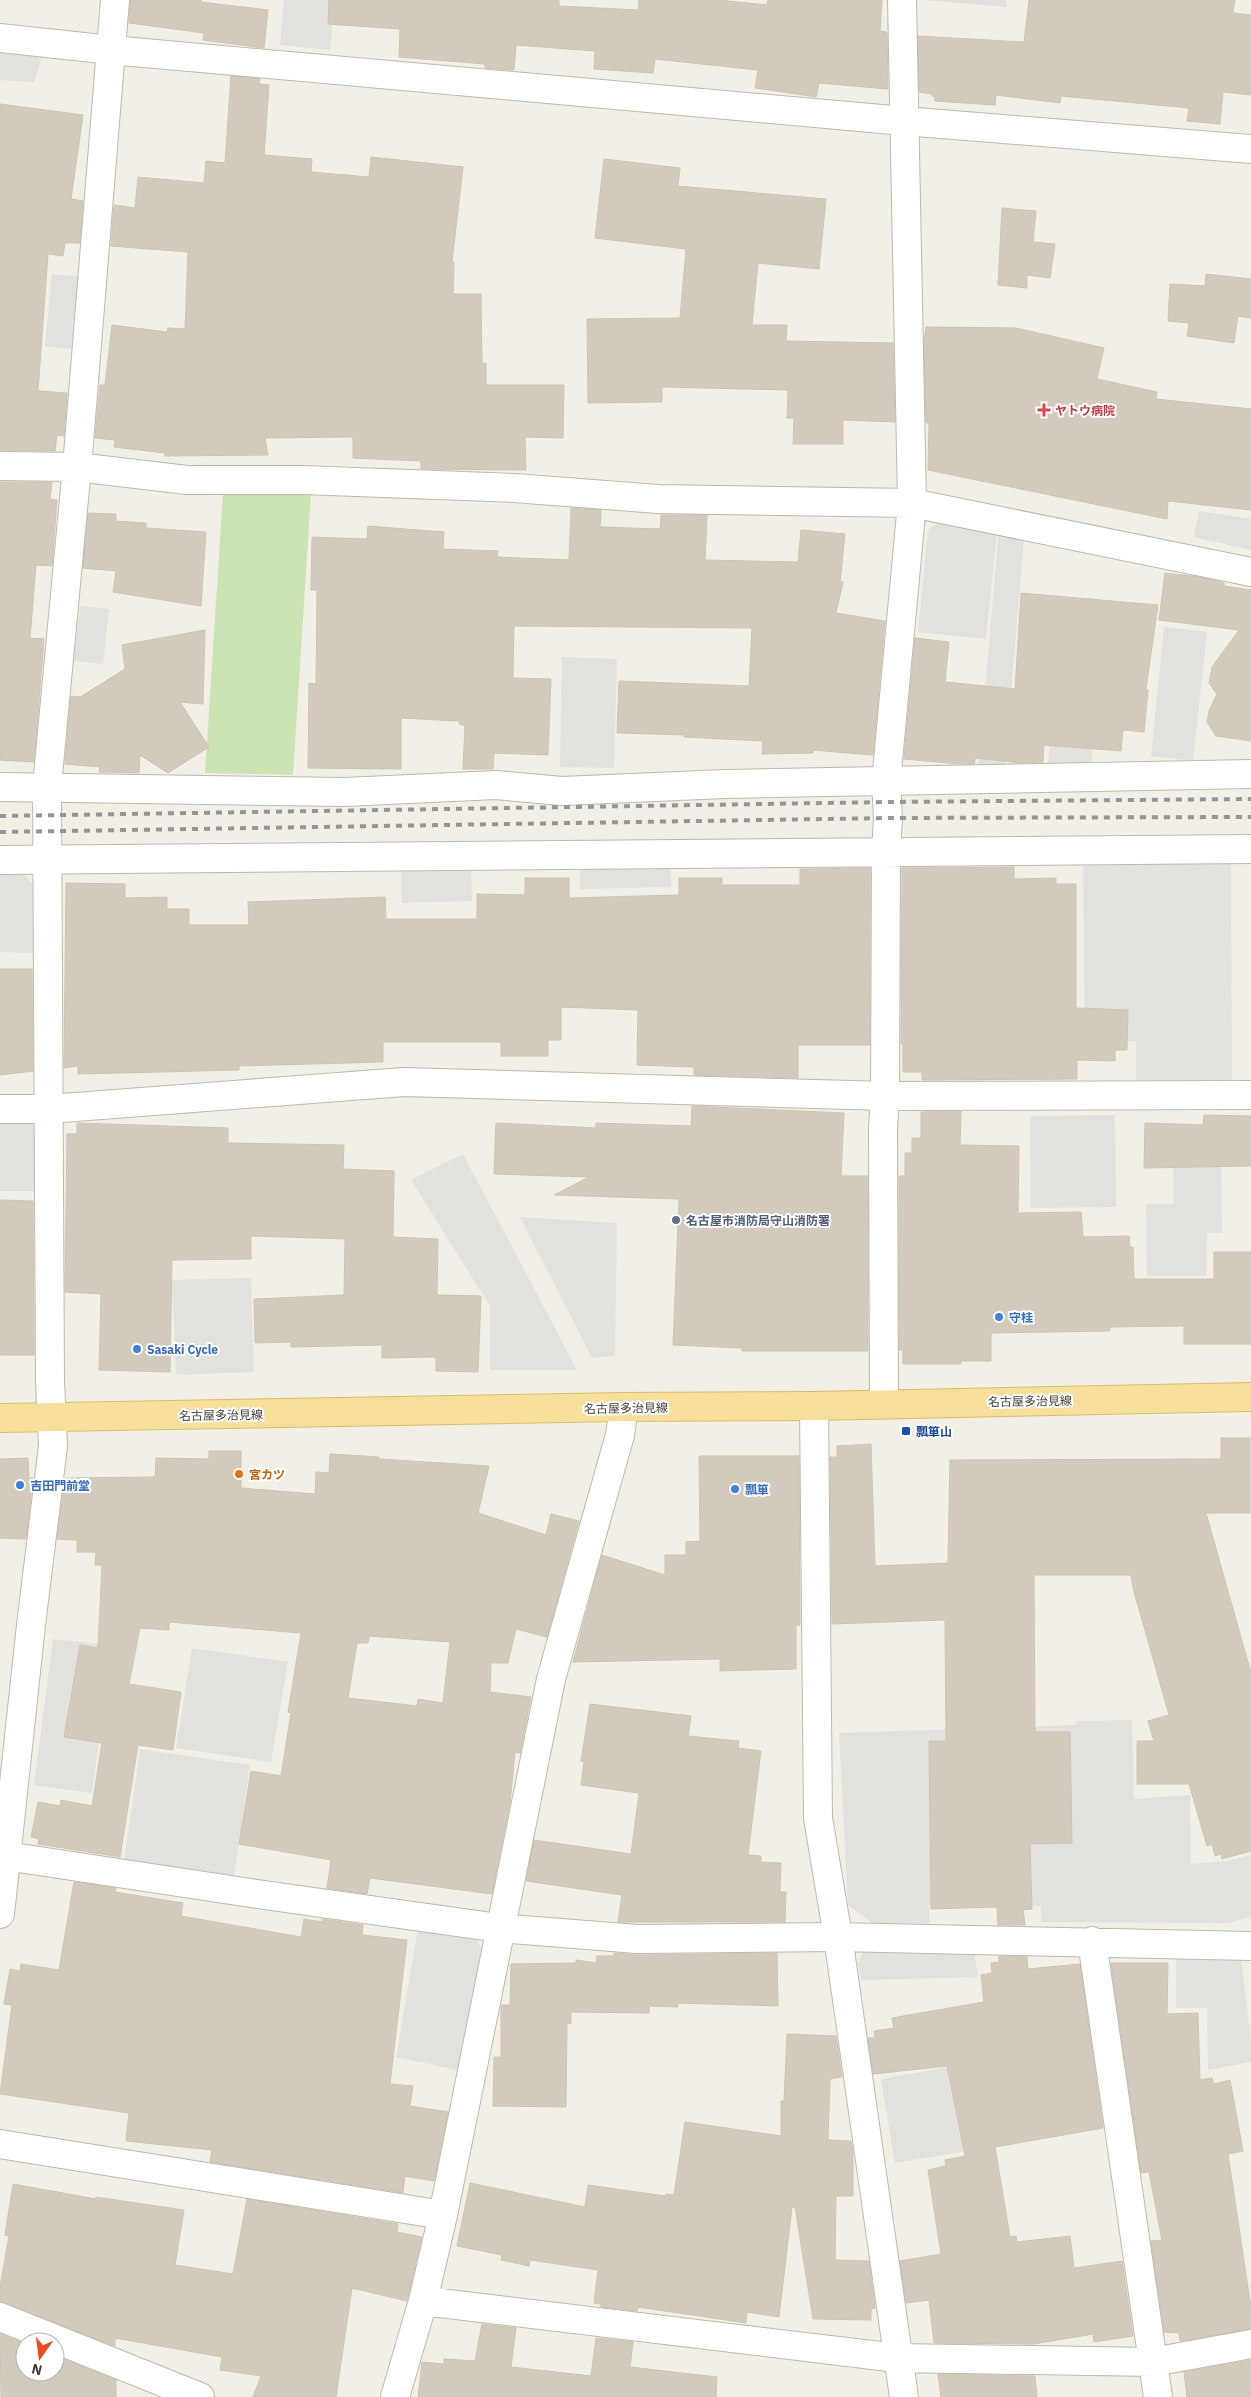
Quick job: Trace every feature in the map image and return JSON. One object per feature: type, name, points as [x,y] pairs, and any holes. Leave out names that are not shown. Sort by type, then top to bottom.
[{"type":"main road","name":"名古屋多治見線","points":[[0,1418],[624,1407],[814,1406],[1251,1397]]},
{"type":"street","points":[[0,1914],[4,1856],[54,1446],[51,1418],[47,786],[115,0]]},
{"type":"street","points":[[884,1404],[883,1128],[886,1096],[886,852],[888,818],[886,782],[912,503],[902,0]]},
{"type":"street","points":[[0,38],[111,50],[904,121],[1251,150]]},
{"type":"street","points":[[0,466],[76,467],[187,480],[370,482],[514,488],[658,499],[912,503],[1251,572]]},
{"type":"street","points":[[0,787],[47,786],[345,792],[496,785],[562,791],[725,784],[1251,774]]},
{"type":"street","points":[[0,860],[1251,849]]},
{"type":"street","points":[[0,1109],[49,1109],[404,1082],[886,1096],[1251,1095]]},
{"type":"street","points":[[814,1406],[818,1818],[838,1937],[904,2397]]},
{"type":"street","points":[[395,2397],[423,2301],[443,2214],[550,1679],[620,1435],[624,1407]]},
{"type":"street","points":[[4,1856],[499,1928],[637,1939],[838,1937],[1092,1941],[1251,1946]]},
{"type":"street","points":[[1092,1941],[1158,2397]]},
{"type":"street","points":[[0,2144],[443,2214]]},
{"type":"street","points":[[423,2301],[898,2358],[1153,2362],[1251,2344]]},
{"type":"street","points":[[0,2317],[200,2397]]},
{"type":"green space","points":[[223,494],[311,494],[293,775],[205,773]]},
{"type":"shaded area","points":[[284,0],[335,0],[330,50],[280,45]]},
{"type":"shaded area","points":[[923,0],[1006,0],[1006,7]]},
{"type":"shaded area","points":[[0,51],[43,54],[34,82],[0,80]]},
{"type":"shaded area","points":[[52,274],[81,277],[73,349],[45,346]]},
{"type":"shaded area","points":[[1199,511],[1251,519],[1251,550],[1194,537]]},
{"type":"shaded area","points":[[942,520],[997,532],[986,639],[918,632],[928,530]]},
{"type":"shaded area","points":[[999,531],[1024,538],[1005,767],[978,768]]},
{"type":"shaded area","points":[[80,606],[109,609],[103,664],[73,661]]},
{"type":"shaded area","points":[[1164,627],[1207,632],[1193,761],[1151,756]]},
{"type":"shaded area","points":[[562,657],[617,659],[614,768],[560,767]]},
{"type":"shaded area","points":[[1058,663],[1101,667],[1091,764],[1048,764]]},
{"type":"shaded area","points":[[1231,860],[1232,1081],[1136,1082],[1136,1041],[1085,1042],[1083,861]]},
{"type":"shaded area","points":[[671,865],[671,887],[580,889],[580,866]]},
{"type":"shaded area","points":[[471,866],[472,901],[402,903],[401,868]]},
{"type":"shaded area","points":[[0,872],[21,872],[34,885],[34,953],[0,952]]},
{"type":"shaded area","points":[[1115,1115],[1116,1207],[1031,1208],[1030,1116]]},
{"type":"shaded area","points":[[0,1120],[30,1120],[37,1133],[37,1191],[0,1191]]},
{"type":"shaded area","points":[[463,1154],[577,1370],[490,1370],[490,1306],[411,1180]]},
{"type":"shaded area","points":[[1221,1165],[1222,1233],[1207,1233],[1207,1276],[1147,1276],[1146,1204],[1174,1204],[1173,1166]]},
{"type":"shaded area","points":[[520,1217],[617,1223],[615,1356],[592,1358]]},
{"type":"shaded area","points":[[251,1278],[254,1372],[176,1375],[172,1280]]},
{"type":"shaded area","points":[[53,1639],[112,1645],[92,1793],[34,1785]]},
{"type":"shaded area","points":[[192,1648],[288,1662],[271,1762],[176,1748]]},
{"type":"shaded area","points":[[1132,1720],[1134,1799],[1190,1795],[1191,1864],[1226,1861],[1251,1855],[1251,1917],[1227,1923],[1041,1922],[1041,1906],[929,1905],[929,1923],[873,1923],[848,1905],[839,1733],[1075,1725],[1076,1721]]},
{"type":"shaded area","points":[[140,1749],[250,1765],[234,1877],[124,1861]]},
{"type":"shaded area","points":[[418,1929],[476,1939],[488,1957],[462,2071],[396,2057]]},
{"type":"shaded area","points":[[864,1951],[974,1952],[978,1977],[861,1980],[858,1963]]},
{"type":"shaded area","points":[[1176,1959],[1241,1960],[1251,2039],[1251,2062],[1208,2070],[1207,2008],[1176,2008]]},
{"type":"shaded area","points":[[954,2066],[968,2151],[895,2163],[881,2079]]},
{"type":"building","points":[[130,0],[201,0],[201,2],[268,10],[264,48],[203,40],[204,33],[129,23]]},
{"type":"building","points":[[329,0],[559,0],[559,6],[638,10],[639,0],[718,0],[767,5],[768,0],[882,0],[880,31],[887,34],[888,89],[819,83],[816,97],[755,88],[758,70],[655,59],[653,73],[594,69],[595,51],[516,45],[514,70],[485,68],[485,64],[399,57],[400,29],[328,24]]},
{"type":"building","points":[[1029,0],[1235,0],[1233,13],[1251,15],[1251,95],[1223,92],[1220,124],[1187,121],[1189,108],[1061,96],[1060,103],[996,95],[995,105],[935,101],[935,96],[932,96],[932,94],[919,92],[918,36],[1024,42]]},
{"type":"building","points":[[231,76],[260,79],[259,84],[269,85],[264,155],[312,159],[311,172],[369,177],[371,157],[463,167],[452,262],[454,262],[453,294],[481,294],[482,363],[486,363],[486,385],[564,385],[563,438],[525,437],[526,470],[421,469],[421,461],[353,458],[353,437],[265,438],[268,455],[165,456],[165,453],[114,447],[115,440],[95,438],[100,385],[105,385],[112,325],[167,332],[168,328],[185,329],[188,252],[111,246],[114,205],[135,208],[138,177],[204,183],[206,161],[225,163]]},
{"type":"building","points":[[0,104],[83,115],[71,199],[83,201],[80,243],[65,243],[63,256],[48,254],[38,391],[67,393],[64,436],[57,435],[55,451],[0,450]]},
{"type":"building","points":[[604,159],[680,168],[678,186],[826,199],[819,269],[758,263],[752,325],[787,325],[786,341],[893,343],[895,422],[843,420],[843,444],[793,444],[794,418],[787,418],[788,390],[662,387],[662,402],[588,403],[587,319],[680,318],[686,249],[595,238]]},
{"type":"building","points":[[1002,208],[1036,211],[1033,242],[1055,244],[1050,278],[1027,275],[1027,288],[998,285]]},
{"type":"building","points":[[1206,274],[1251,279],[1251,318],[1238,316],[1234,343],[1187,336],[1189,323],[1168,321],[1170,284],[1205,286]]},
{"type":"building","points":[[926,327],[1016,328],[1104,348],[1097,379],[1157,392],[1156,399],[1251,409],[1251,510],[1168,501],[1167,519],[928,470],[929,423],[926,423],[924,343]]},
{"type":"building","points":[[0,482],[52,482],[50,499],[57,500],[52,566],[36,565],[30,638],[44,639],[34,762],[0,760]]},
{"type":"building","points":[[571,508],[601,510],[600,527],[660,529],[661,515],[707,515],[705,560],[798,562],[801,530],[845,534],[840,582],[843,582],[836,613],[885,621],[873,755],[813,750],[813,753],[762,754],[763,741],[684,737],[684,735],[617,733],[619,681],[749,686],[752,628],[514,626],[513,678],[551,679],[548,755],[494,753],[493,769],[463,769],[465,725],[460,725],[459,721],[401,718],[401,769],[308,768],[309,683],[316,684],[317,590],[311,590],[312,537],[367,539],[368,526],[444,532],[443,549],[498,551],[497,557],[569,560]]},
{"type":"building","points":[[88,513],[116,514],[116,521],[146,523],[146,528],[206,532],[201,606],[113,592],[116,571],[83,568]]},
{"type":"building","points":[[1165,573],[1199,577],[1224,583],[1224,586],[1251,590],[1251,741],[1216,736],[1207,722],[1209,711],[1217,694],[1209,683],[1212,667],[1239,630],[1159,620]]},
{"type":"building","points":[[1021,593],[1158,605],[1146,689],[1148,690],[1144,732],[1123,730],[1121,751],[1044,745],[1043,762],[1021,763],[975,758],[974,764],[959,764],[904,759],[915,638],[949,642],[945,682],[1015,689]]},
{"type":"building","points":[[205,630],[203,704],[180,702],[209,747],[168,773],[140,755],[139,773],[99,772],[100,767],[65,764],[71,696],[80,697],[125,669],[122,645]]},
{"type":"building","points":[[1014,867],[1014,879],[1056,878],[1056,884],[1076,884],[1076,1008],[1128,1010],[1127,1050],[1115,1050],[1115,1061],[1077,1060],[1077,1079],[922,1080],[922,1072],[903,1072],[903,1044],[901,1044],[902,868]]},
{"type":"building","points":[[870,868],[870,1045],[798,1045],[798,1078],[694,1075],[694,1067],[637,1065],[638,1010],[561,1007],[561,1040],[548,1040],[548,1056],[501,1056],[501,1042],[383,1042],[383,1062],[239,1066],[239,1070],[78,1074],[78,1066],[64,1068],[66,883],[125,884],[125,898],[167,897],[167,909],[189,909],[189,925],[249,925],[248,902],[385,897],[386,919],[477,919],[477,894],[525,895],[525,878],[569,878],[569,898],[679,895],[679,878],[722,878],[722,885],[800,885],[800,869]]},
{"type":"building","points":[[0,969],[32,969],[33,1071],[0,1075]]},
{"type":"building","points":[[692,1106],[844,1113],[841,1176],[868,1176],[868,1351],[742,1351],[742,1348],[673,1345],[679,1199],[554,1195],[589,1177],[494,1174],[496,1123],[596,1128],[596,1123],[691,1126]]},
{"type":"building","points":[[961,1111],[960,1145],[1019,1146],[1018,1213],[1081,1212],[1083,1237],[1129,1236],[1130,1247],[1133,1247],[1134,1279],[1214,1279],[1214,1252],[1251,1252],[1251,1344],[1184,1344],[1184,1326],[1110,1327],[1110,1331],[991,1333],[991,1361],[960,1361],[961,1364],[903,1364],[903,1350],[899,1350],[899,1176],[905,1176],[905,1153],[912,1153],[912,1138],[921,1138],[921,1112]]},
{"type":"building","points":[[1204,1115],[1251,1116],[1251,1166],[1144,1168],[1145,1123],[1203,1125]]},
{"type":"building","points":[[77,1123],[228,1128],[228,1143],[344,1145],[343,1169],[394,1171],[393,1237],[438,1239],[437,1295],[481,1296],[478,1372],[436,1371],[436,1357],[382,1358],[382,1345],[291,1347],[291,1342],[255,1343],[254,1299],[344,1295],[345,1239],[251,1236],[251,1259],[172,1260],[170,1372],[99,1370],[101,1294],[65,1292],[67,1134],[77,1134]]},
{"type":"building","points":[[0,1200],[33,1201],[34,1355],[0,1355]]},
{"type":"building","points":[[1221,1438],[1250,1438],[1250,1513],[1206,1513],[1251,1673],[1251,1851],[1222,1859],[1221,1854],[1215,1856],[1212,1844],[1207,1846],[1189,1784],[1137,1784],[1137,1741],[1154,1741],[1148,1721],[1169,1715],[1131,1575],[1034,1575],[1035,1732],[1070,1732],[1072,1843],[1030,1844],[1032,1909],[1023,1910],[1025,1925],[998,1925],[997,1907],[931,1909],[929,1741],[946,1741],[945,1620],[832,1624],[830,1457],[837,1457],[837,1446],[871,1444],[875,1566],[948,1563],[950,1460],[1221,1459]]},
{"type":"building","points":[[209,1451],[241,1451],[241,1488],[315,1494],[316,1472],[329,1473],[330,1454],[489,1466],[478,1513],[546,1535],[551,1514],[579,1521],[547,1637],[516,1629],[508,1663],[491,1663],[490,1692],[531,1697],[520,1753],[515,1752],[510,1802],[492,1894],[370,1878],[367,1894],[327,1888],[331,1860],[239,1844],[251,1771],[281,1776],[291,1713],[288,1712],[301,1633],[169,1622],[169,1630],[140,1628],[129,1684],[181,1692],[173,1750],[138,1745],[120,1857],[38,1844],[39,1839],[31,1837],[38,1802],[60,1806],[61,1800],[92,1806],[102,1743],[64,1737],[80,1645],[98,1648],[102,1565],[95,1565],[96,1552],[77,1552],[77,1540],[57,1539],[65,1478],[155,1477],[156,1458],[209,1459]],"holes":[[[369,1636],[450,1642],[443,1703],[418,1699],[417,1706],[348,1698],[357,1643],[368,1643]]]},
{"type":"building","points":[[699,1456],[799,1456],[800,1625],[796,1625],[796,1669],[720,1671],[720,1659],[573,1662],[602,1555],[665,1575],[665,1555],[686,1555],[686,1542],[700,1541]]},
{"type":"building","points":[[28,1458],[29,1478],[33,1478],[26,1539],[0,1538],[0,1459]]},
{"type":"building","points":[[590,1704],[691,1716],[688,1736],[739,1741],[738,1748],[761,1751],[748,1855],[761,1856],[761,1862],[781,1863],[780,1892],[786,1892],[785,1922],[618,1922],[622,1895],[526,1881],[534,1840],[631,1854],[639,1793],[581,1785],[584,1762],[581,1761]]},
{"type":"building","points":[[74,1882],[116,1888],[115,1892],[183,1903],[181,1916],[301,1937],[304,1919],[322,1922],[322,1919],[363,1925],[362,1935],[407,1940],[390,2084],[413,2086],[410,2106],[448,2112],[434,2181],[405,2176],[403,2193],[210,2162],[212,2150],[126,2141],[129,2113],[0,2094],[12,2005],[4,2004],[10,1969],[20,1971],[21,1964],[59,1970]]},
{"type":"building","points":[[614,1953],[637,1955],[777,1953],[778,2006],[678,2003],[678,2007],[649,2006],[649,2013],[571,2012],[571,2024],[567,2023],[566,2107],[493,2106],[494,2057],[501,2057],[501,2005],[510,2005],[511,1964],[576,1963],[576,1960],[596,1963],[597,1956],[614,1956]]},
{"type":"building","points":[[999,1956],[1027,1957],[1028,1969],[1080,1964],[1103,2128],[995,2147],[1010,2237],[1016,2236],[1017,2242],[1070,2236],[1074,2268],[1122,2261],[1133,2336],[1094,2342],[1093,2334],[1033,2344],[934,2343],[929,2300],[906,2303],[900,2261],[941,2254],[928,2170],[946,2166],[945,2160],[965,2156],[947,2066],[873,2074],[868,2038],[875,2038],[874,2031],[894,2028],[892,2018],[984,2002],[981,1975],[992,1973],[991,1963],[999,1962]]},
{"type":"building","points":[[1111,1963],[1168,1963],[1167,2014],[1198,2013],[1200,2080],[1212,2078],[1214,2084],[1230,2080],[1243,2151],[1228,2154],[1251,2308],[1251,2329],[1180,2341],[1179,2333],[1164,2332],[1151,2241],[1162,2240],[1149,2172],[1141,2173]]},
{"type":"building","points":[[787,2034],[836,2036],[842,2077],[830,2079],[828,2140],[851,2141],[853,2153],[853,2196],[836,2196],[835,2260],[869,2261],[875,2308],[871,2309],[871,2320],[813,2319],[795,2207],[792,2207],[779,2317],[747,2312],[746,2323],[638,2307],[637,2311],[601,2307],[601,2304],[594,2303],[598,2270],[530,2260],[529,2266],[501,2260],[502,2255],[457,2246],[470,2183],[585,2207],[588,2185],[665,2196],[666,2194],[674,2195],[685,2122],[781,2136],[781,2101],[784,2101]]},
{"type":"building","points":[[13,2184],[96,2199],[96,2197],[184,2210],[175,2265],[233,2274],[247,2199],[398,2224],[397,2232],[422,2237],[407,2301],[352,2288],[336,2397],[253,2397],[261,2376],[220,2370],[222,2357],[115,2338],[115,2346],[0,2302],[0,2287],[9,2236],[5,2235]]},
{"type":"building","points":[[482,2324],[516,2328],[511,2367],[591,2376],[596,2338],[633,2342],[630,2367],[717,2377],[716,2397],[418,2397],[422,2362],[444,2364],[444,2359],[475,2361]]},
{"type":"building","points":[[0,2334],[15,2340],[15,2382],[65,2382],[65,2360],[116,2380],[116,2397],[1,2397]]},
{"type":"building","points":[[1251,2360],[1251,2397],[1187,2397],[1184,2372]]},
{"type":"building","points":[[938,2374],[1035,2376],[1037,2397],[941,2397]]},
{"type":"railway","points":[[0,816],[888,802],[1251,799]]},
{"type":"railway","points":[[0,832],[888,818],[1251,817]]},
{"type":"place","name":"ヤトウ病院","points":[[1044,410]]},
{"type":"place","name":"名古屋市消防局守山消防署","points":[[676,1220]]},
{"type":"place","name":"守桂","points":[[999,1317]]},
{"type":"place","name":"Sasaki Cycle","points":[[137,1349]]},
{"type":"place","name":"瓢箪山","points":[[906,1431]]},
{"type":"place","name":"宮カツ","points":[[239,1474]]},
{"type":"place","name":"吉田門前堂","points":[[20,1485]]},
{"type":"place","name":"瓢箪","points":[[735,1489]]}]
